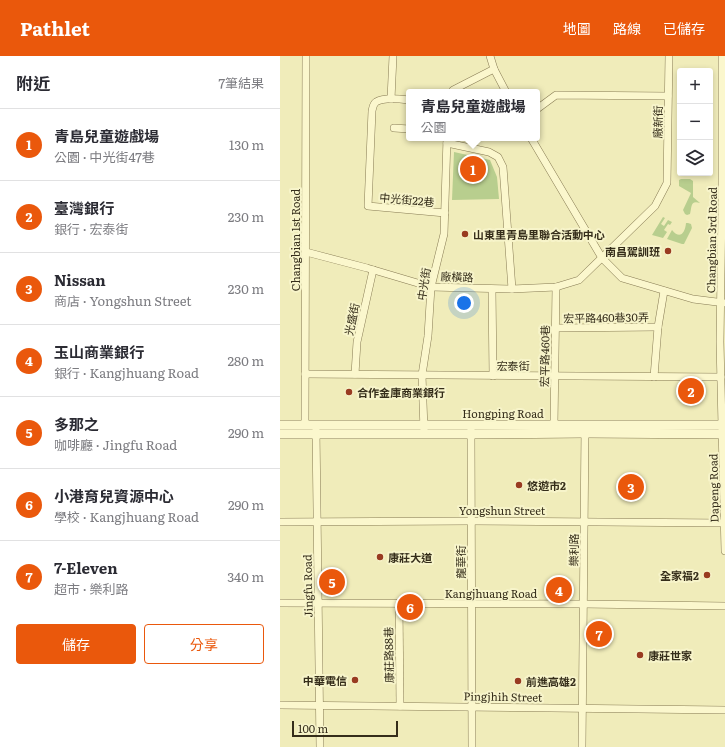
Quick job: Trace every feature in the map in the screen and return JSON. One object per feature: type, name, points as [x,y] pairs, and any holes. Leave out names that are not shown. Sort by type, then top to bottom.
[{"type":"street","name":"Changbian 1st Road","points":[[305,425],[306,56]]},
{"type":"street","points":[[393,56],[391,99],[406,100]]},
{"type":"street","points":[[490,56],[494,69],[504,89]]},
{"type":"street","points":[[668,96],[669,56]]},
{"type":"street","name":"Changbian 3rd Road","points":[[722,56],[724,132],[722,379],[724,429]]},
{"type":"street","points":[[455,89],[494,69]]},
{"type":"street","name":"廠新街","points":[[540,107],[556,96],[668,96],[667,183],[655,206],[602,258]]},
{"type":"street","name":"中光街22巷","points":[[391,99],[381,100],[376,102],[373,106],[368,206],[445,213]]},
{"type":"street","points":[[394,128],[406,128]]},
{"type":"street","points":[[447,141],[490,152],[498,157],[503,167],[512,288]]},
{"type":"street","name":"中光街","points":[[424,434],[422,375],[428,336],[431,287],[444,234],[447,141]]},
{"type":"street","points":[[533,141],[602,258],[622,278],[693,299],[723,303]]},
{"type":"street","name":"廠橫路","points":[[306,252],[431,287],[512,288],[556,286],[579,280],[602,258]]},
{"type":"street","name":"光盛街","points":[[355,374],[357,342],[373,270]]},
{"type":"street","name":"宏平路460巷","points":[[554,425],[556,286]]},
{"type":"street","points":[[492,288],[493,376]]},
{"type":"street","points":[[654,377],[658,327],[664,291]]},
{"type":"street","name":"宏平路460巷30弄","points":[[555,328],[658,327]]},
{"type":"street","name":"宏泰街","points":[[305,374],[722,379]]},
{"type":"street","name":"Jingfu Road","points":[[316,424],[320,747]]},
{"type":"street","name":"Hongping Road","points":[[280,425],[424,424],[471,430],[724,429]]},
{"type":"street","name":"Hongping Road","points":[[280,434],[424,434],[554,425],[585,429]]},
{"type":"street","name":"樂利路","points":[[582,747],[585,429]]},
{"type":"street","name":"Dapeng Road","points":[[724,429],[725,551]]},
{"type":"street","name":"龍華街","points":[[471,430],[472,747]]},
{"type":"street","name":"Yongshun Street","points":[[280,522],[471,521],[724,523]]},
{"type":"street","name":"Kangjhuang Road","points":[[280,603],[725,606]]},
{"type":"street","name":"康莊路88巷","points":[[399,603],[400,706]]},
{"type":"street","name":"Pingjhih Street","points":[[280,705],[725,710]]},
{"type":"green space","points":[[454,152],[490,160],[497,177],[499,199],[452,200]]},
{"type":"green space","points":[[690,179],[693,181],[693,197],[700,203],[694,202],[691,207],[690,214],[687,215],[683,210],[691,193],[679,186],[679,180]]},
{"type":"green space","points":[[663,217],[665,218],[661,224],[664,226],[668,220],[672,222],[670,225],[668,224],[664,230],[667,232],[663,238],[652,235]]},
{"type":"green space","points":[[686,223],[691,224],[692,228],[684,244],[667,239],[672,230],[677,235],[682,234],[685,230]]},
{"type":"place","name":"青島兒童遊戲場","points":[[473,169]]},
{"type":"place","name":"山東里青島里聯合活動中心","points":[[465,234]]},
{"type":"place","name":"南昌駕訓班","points":[[668,251]]},
{"type":"place","name":"臺灣銀行","points":[[691,391]]},
{"type":"place","name":"合作金庫商業銀行","points":[[349,392]]},
{"type":"place","name":"悠遊市2","points":[[519,485]]},
{"type":"place","name":"Nissan","points":[[631,487]]},
{"type":"place","name":"康莊大道","points":[[380,557]]},
{"type":"place","name":"全家福2","points":[[707,575]]},
{"type":"place","name":"多那之","points":[[332,582]]},
{"type":"place","name":"玉山商業銀行","points":[[559,590]]},
{"type":"place","name":"小港育兒資源中心","points":[[410,607]]},
{"type":"place","name":"7-Eleven","points":[[599,634]]},
{"type":"place","name":"康莊世家","points":[[640,655]]},
{"type":"place","name":"中華電信","points":[[355,680]]},
{"type":"place","name":"前進高雄2","points":[[518,681]]}]
